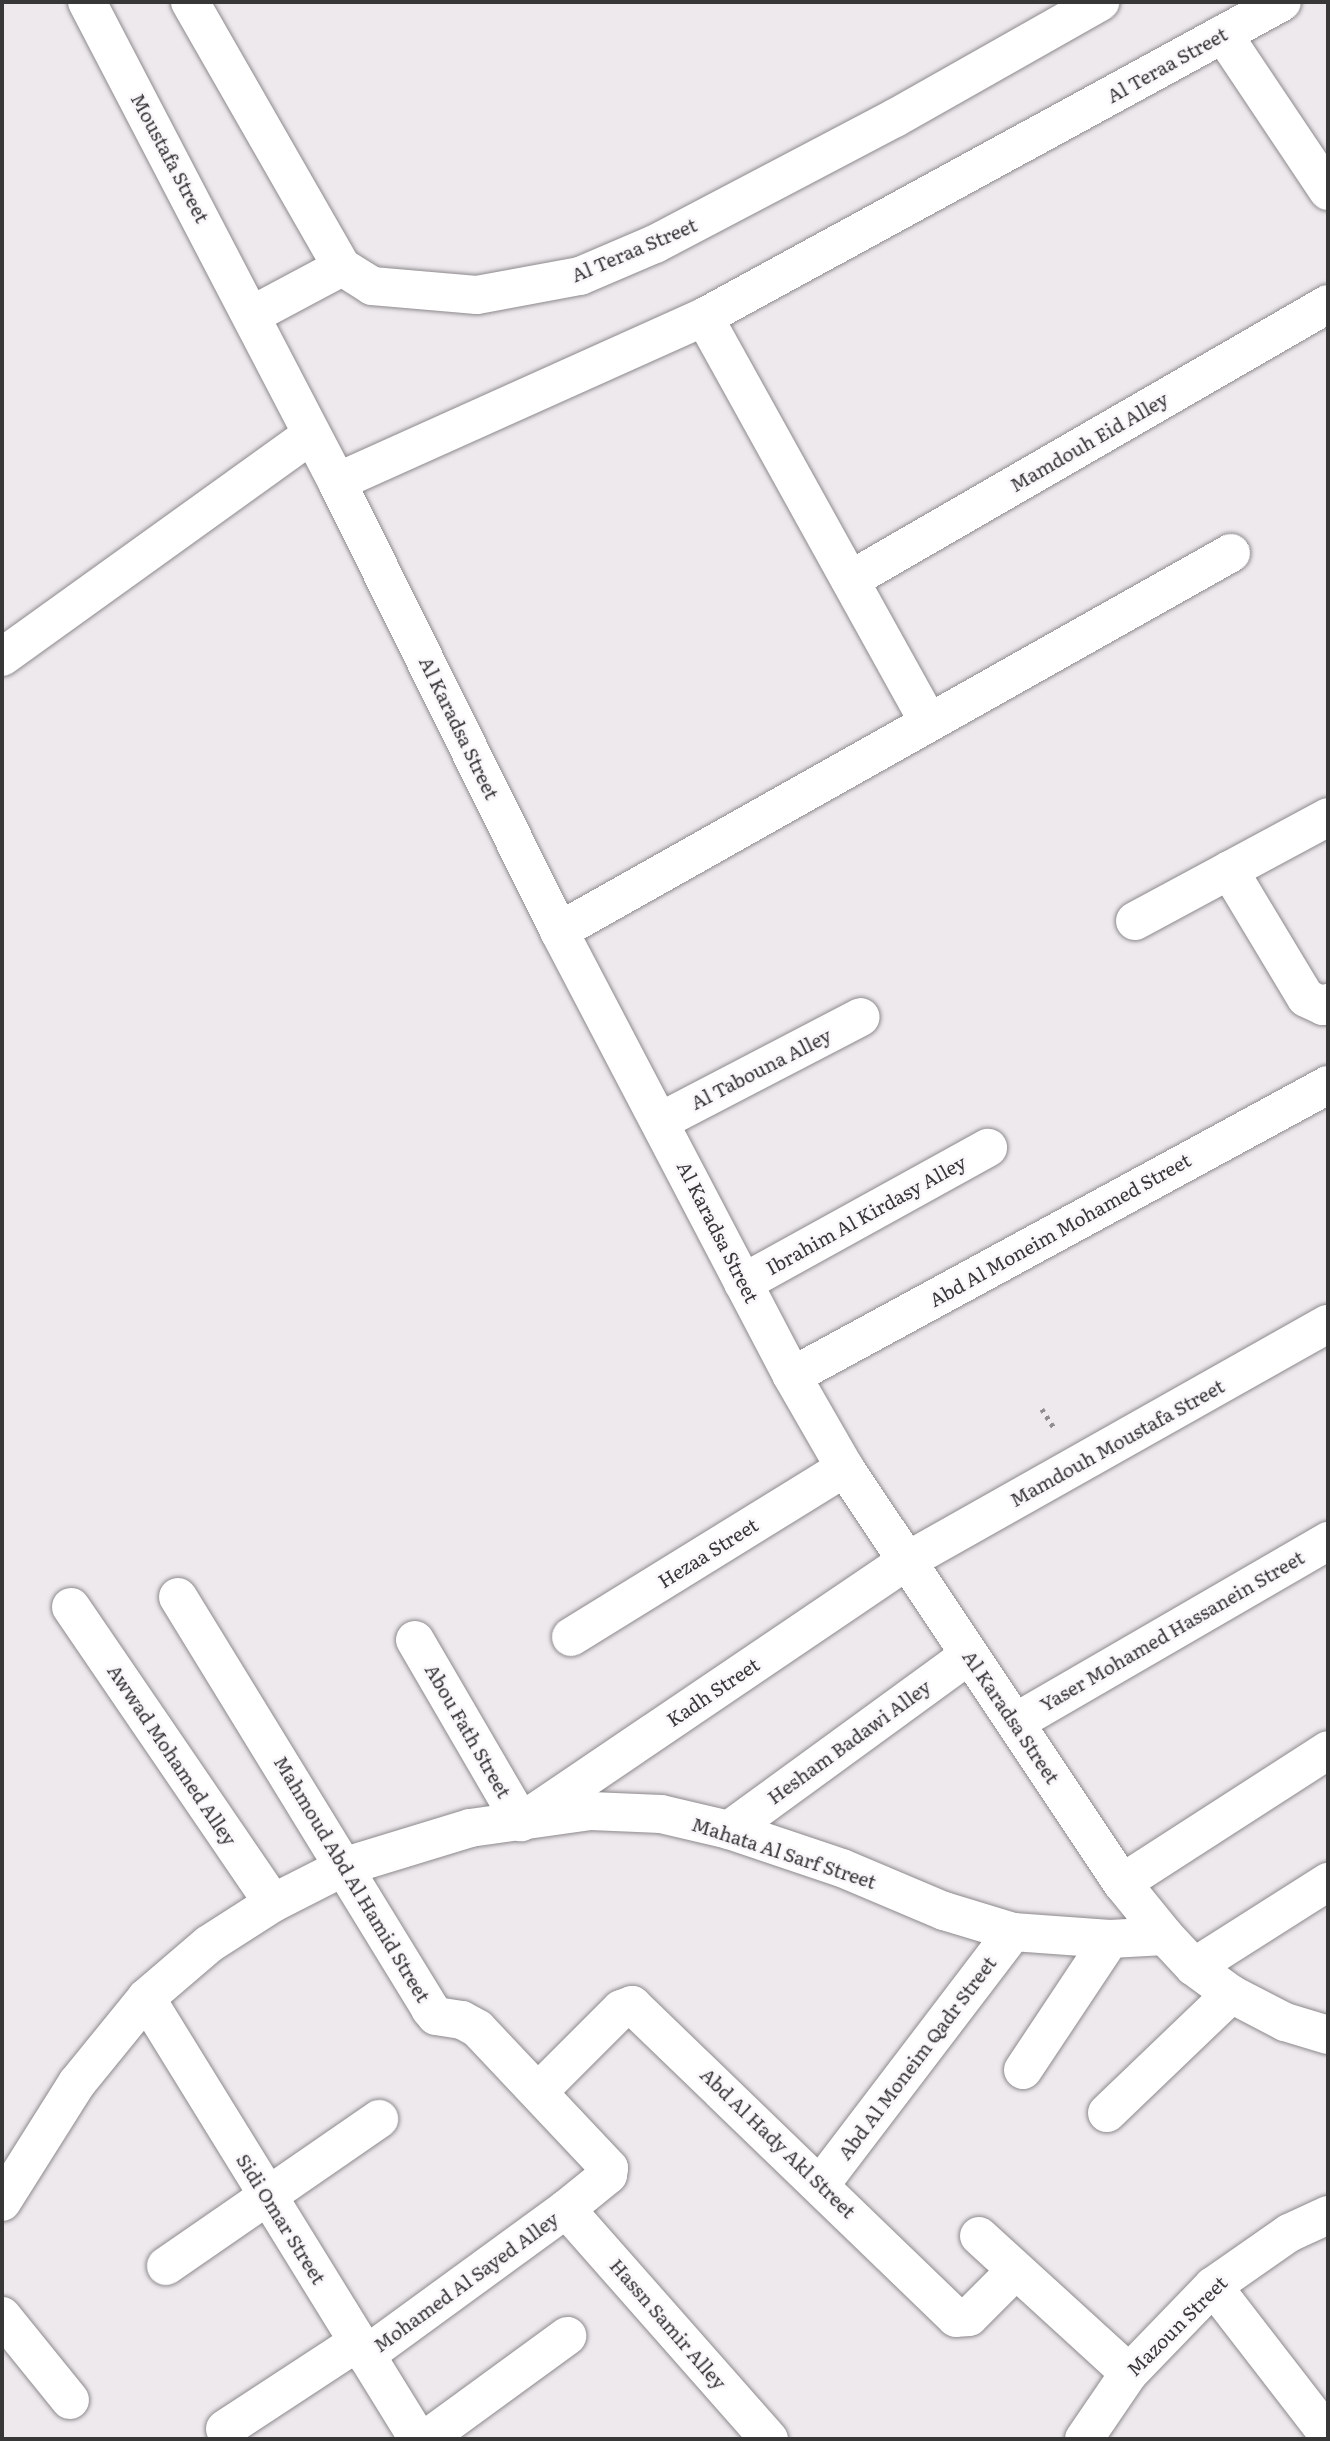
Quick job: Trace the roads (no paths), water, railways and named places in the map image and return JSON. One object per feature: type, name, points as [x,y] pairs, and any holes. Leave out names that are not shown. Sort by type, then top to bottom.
[{"type":"street","name":"Moustafa Street","points":[[88,2],[252,315]]},
{"type":"street","name":"Al Teraa Street","points":[[190,2],[342,267],[372,286],[425,293],[477,295],[580,275],[728,208],[1100,2]]},
{"type":"street","name":"Al Teraa Street","points":[[337,482],[704,317],[1283,2]]},
{"type":"street","points":[[1223,34],[1328,191]]},
{"type":"street","points":[[252,315],[342,267]]},
{"type":"street","name":"Mamdouh Eid Alley","points":[[850,580],[1328,304]]},
{"type":"street","name":"Al Karadsa Street","points":[[252,315],[559,931],[792,1376],[845,1468],[905,1562],[1016,1722],[1122,1883],[1165,1937],[1194,1967],[1231,1994],[1285,2022],[1328,2035]]},
{"type":"street","points":[[704,317],[928,721]]},
{"type":"street","points":[[2,657],[311,435]]},
{"type":"street","points":[[559,931],[928,721],[1231,553]]},
{"type":"street","points":[[1135,921],[1328,817]]},
{"type":"street","points":[[1229,870],[1306,998],[1323,1006],[1328,1003]]},
{"type":"street","name":"Al Tabouna Alley","points":[[660,1121],[861,1017]]},
{"type":"street","name":"Abd Al Moneim Mohamed Street","points":[[792,1376],[1328,1085]]},
{"type":"street","name":"Ibrahim Al Kirdasy Alley","points":[[743,1283],[988,1148]]},
{"type":"street","name":"Mamdouh Moustafa Street","points":[[905,1562],[1328,1324]]},
{"type":"street","name":"Hezaa Street","points":[[571,1637],[845,1468]]},
{"type":"street","name":"Yaser Mohamed Hassanein Street","points":[[1016,1722],[1328,1541]]},
{"type":"street","name":"Kadh Street","points":[[521,1822],[905,1562]]},
{"type":"street","name":"Mahmoud Abd Al Hamid Street","points":[[178,1597],[346,1866],[430,2009],[436,2016],[470,2023],[608,2168],[608,2175],[566,2209]]},
{"type":"street","name":"Awwad Mohamed Alley","points":[[71,1607],[273,1903]]},
{"type":"street","name":"Abou Fath Street","points":[[415,1640],[521,1822]]},
{"type":"street","name":"Hesham Badawi Alley","points":[[729,1830],[970,1655]]},
{"type":"street","points":[[1122,1883],[1328,1750]]},
{"type":"street","name":"Mahata Al Sarf Street","points":[[5,2185],[77,2083],[146,1998],[209,1944],[273,1903],[346,1866],[406,1844],[590,1811],[638,1813],[729,1830],[842,1868],[944,1911],[1013,1932],[1110,1939],[1165,1937]]},
{"type":"street","points":[[1194,1967],[1328,1882]]},
{"type":"street","name":"Abd Al Moneim Qadr Street","points":[[821,2184],[1013,1932]]},
{"type":"street","points":[[1023,2070],[1110,1939]]},
{"type":"street","points":[[1107,2113],[1231,1994]]},
{"type":"street","name":"Sidi Omar Street","points":[[146,1998],[418,2439]]},
{"type":"street","name":"Abd Al Hady Akl Street","points":[[538,2092],[621,2009],[632,2005],[960,2320],[1016,2270]]},
{"type":"street","points":[[166,2266],[379,2119]]},
{"type":"street","name":"Mohamed Al Sayed Alley","points":[[225,2429],[362,2348],[566,2209]]},
{"type":"street","name":"Hassn Samir Alley","points":[[566,2209],[769,2439]]},
{"type":"street","name":"Mazoun Street","points":[[1089,2436],[1129,2374],[1213,2286],[1289,2233],[1328,2215]]},
{"type":"street","points":[[979,2236],[1129,2374]]},
{"type":"street","points":[[1213,2286],[1328,2435]]},
{"type":"street","points":[[2,2316],[70,2400]]},
{"type":"street","points":[[426,2439],[568,2336]]}]
